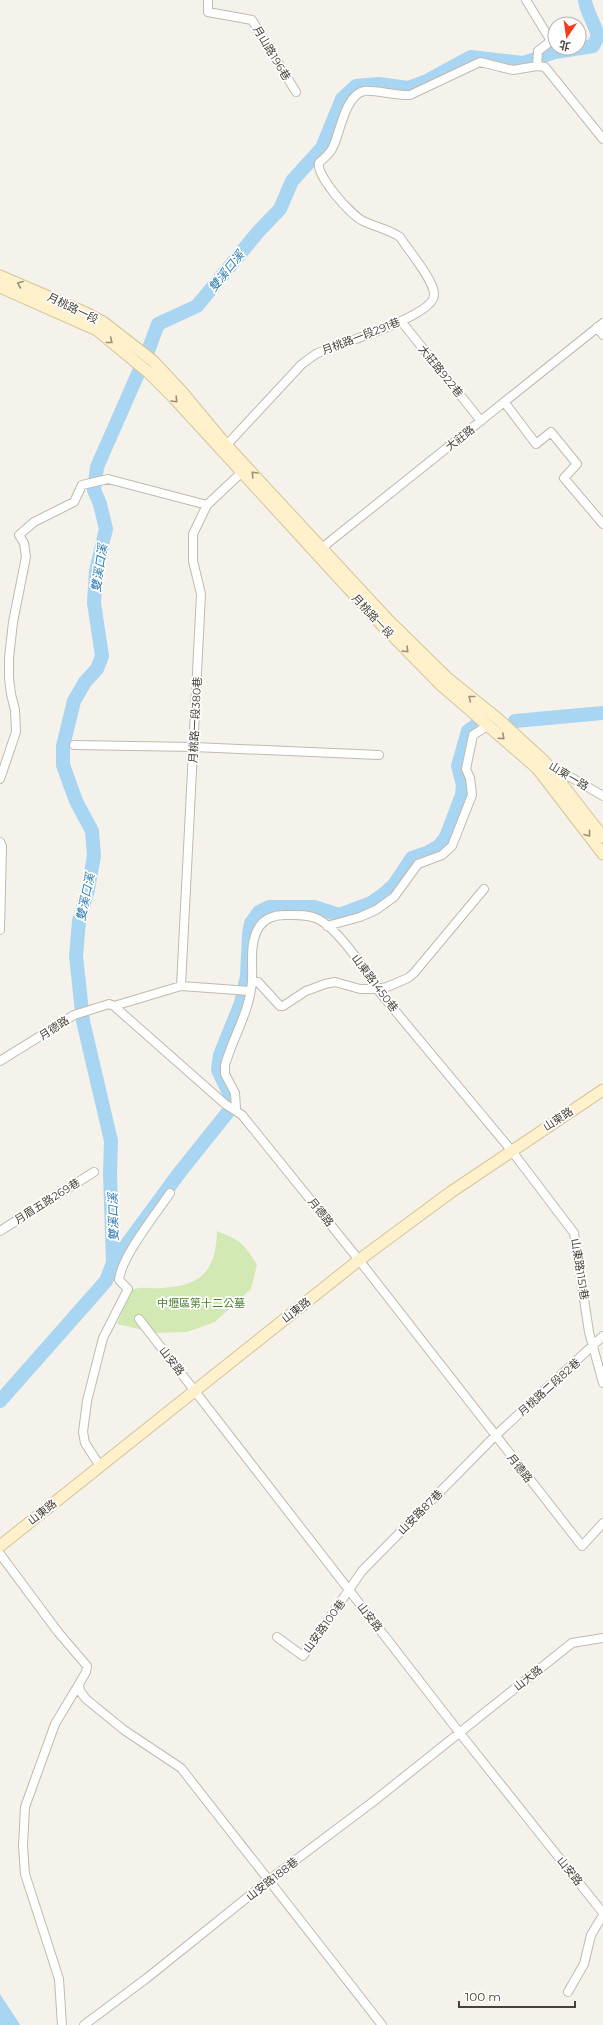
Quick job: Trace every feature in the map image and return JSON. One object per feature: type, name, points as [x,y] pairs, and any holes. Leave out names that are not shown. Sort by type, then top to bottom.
[{"type":"street","name":"月山路196巷","points":[[208,0],[208,12],[252,20],[296,92]]},
{"type":"street","points":[[526,0],[551,42],[538,51],[537,66],[545,67],[603,139]]},
{"type":"street","name":"月桃路一段291巷","points":[[224,448],[301,365],[314,355],[401,321],[425,309],[432,302],[434,296],[432,286],[400,237],[395,233],[363,220],[351,212],[320,174],[318,168],[319,163],[334,146],[346,112],[353,99],[364,91],[398,96],[410,95],[480,62],[513,70],[537,66]]},
{"type":"street","name":"月桃路一段","points":[[0,276],[86,312],[103,322],[153,361],[182,392],[241,473],[319,550]]},
{"type":"street","name":"月桃路一段","points":[[0,288],[97,330],[148,372],[224,448],[385,622],[440,684],[489,725],[541,765],[603,854]]},
{"type":"street","points":[[43,294],[46,308]]},
{"type":"street","name":"大莊路922巷","points":[[401,321],[482,421]]},
{"type":"street","points":[[600,325],[603,335]]},
{"type":"street","name":"大莊路","points":[[319,550],[505,403],[600,325]]},
{"type":"street","points":[[505,403],[536,444],[551,432],[577,464],[564,478],[602,521]]},
{"type":"street","name":"月桃路一段380巷","points":[[180,986],[201,594],[193,561],[193,534],[206,505],[241,473]]},
{"type":"street","points":[[0,779],[16,732],[16,710],[11,694],[9,658],[13,622],[26,557],[24,543],[19,535],[34,522],[74,502],[82,485],[108,480],[206,505]]},
{"type":"street","name":"月桃路一段","points":[[385,622],[446,677],[498,719],[541,765],[603,837]]},
{"type":"street","points":[[328,926],[360,917],[376,910],[394,897],[418,864],[442,855],[452,846],[472,795],[470,778],[466,769],[473,735],[489,725]]},
{"type":"street","points":[[74,745],[194,747],[379,755]]},
{"type":"street","name":"山東一路","points":[[541,765],[603,796]]},
{"type":"street","points":[[0,842],[2,846],[0,930]]},
{"type":"street","points":[[252,982],[258,982],[280,1006],[284,1006],[306,991],[335,982],[360,989],[378,989],[400,982],[414,973],[484,889]]},
{"type":"street","name":"山東路1450巷","points":[[236,1109],[235,1093],[225,1074],[226,1065],[248,1004],[252,982],[254,937],[260,926],[268,919],[277,915],[306,915],[318,919],[328,926],[364,967],[378,989],[511,1150]]},
{"type":"street","points":[[114,1006],[180,986],[250,991]]},
{"type":"street","name":"月德路","points":[[0,1061],[74,1015],[92,1011],[109,1004],[114,1006],[225,1104],[236,1109],[242,1115],[359,1260],[582,1546],[603,1522]]},
{"type":"street","name":"山東路","points":[[0,1546],[359,1260],[511,1150],[603,1090]]},
{"type":"street","name":"山東路1151巷","points":[[511,1150],[574,1233],[592,1347],[603,1383]]},
{"type":"street","name":"月眉五路269巷","points":[[0,1231],[94,1172]]},
{"type":"street","points":[[100,1466],[85,1444],[83,1432],[92,1376],[103,1338],[128,1289],[119,1280],[119,1273],[134,1246],[170,1193]]},
{"type":"street","name":"山安路","points":[[139,1319],[459,1732],[603,1914]]},
{"type":"street","name":"月桃路二段82巷","points":[[495,1436],[603,1336]]},
{"type":"street","name":"山安路87巷","points":[[350,1590],[362,1570],[495,1436]]},
{"type":"street","points":[[0,1554],[58,1632],[87,1666],[86,1672],[55,1724],[25,1806],[25,1874],[59,1979],[62,2025]]},
{"type":"street","name":"山安路100巷","points":[[277,1637],[303,1656],[350,1590]]},
{"type":"street","name":"山大路","points":[[459,1732],[572,1643],[603,1638]]},
{"type":"street","points":[[79,1684],[80,1691],[86,1699],[124,1730],[181,1768],[382,2025]]},
{"type":"street","name":"山安路188巷","points":[[84,2025],[147,1978],[269,1880],[374,1801],[459,1732]]},
{"type":"street","points":[[568,1992],[584,1964],[591,1935],[603,1914]]},
{"type":"green space","name":"中壢區第十二公墓","points":[[217,1231],[241,1243],[257,1265],[251,1289],[215,1322],[187,1332],[155,1333],[117,1324],[131,1290],[139,1288],[176,1287],[197,1279],[204,1273],[210,1266],[214,1256]]},
{"type":"water","points":[[0,1994],[19,2023],[20,2025],[0,2025]]},
{"type":"waterway","name":"雙溪口溪","points":[[0,1401],[106,1281],[113,1263],[110,1174],[111,1141],[83,1021],[76,956],[79,921],[88,889],[94,856],[92,831],[76,801],[63,765],[63,746],[74,701],[85,682],[97,669],[102,656],[94,603],[96,571],[106,529],[100,504],[94,490],[97,467],[148,351],[158,324],[197,306],[258,232],[280,209],[292,181],[322,148],[342,99],[356,86],[379,84],[408,88],[427,81],[471,57],[523,63],[555,52],[593,46],[598,36],[585,0]]},
{"type":"waterway","points":[[515,721],[603,713]]},
{"type":"waterway","points":[[113,1263],[180,1172],[228,1112],[231,1102],[230,1095],[218,1070],[220,1055],[241,1003],[247,976],[251,923],[259,912],[269,907],[314,907],[339,915],[371,903],[394,885],[412,858],[427,853],[439,846],[446,837],[462,795],[463,785],[458,766],[468,731],[478,724]]}]
